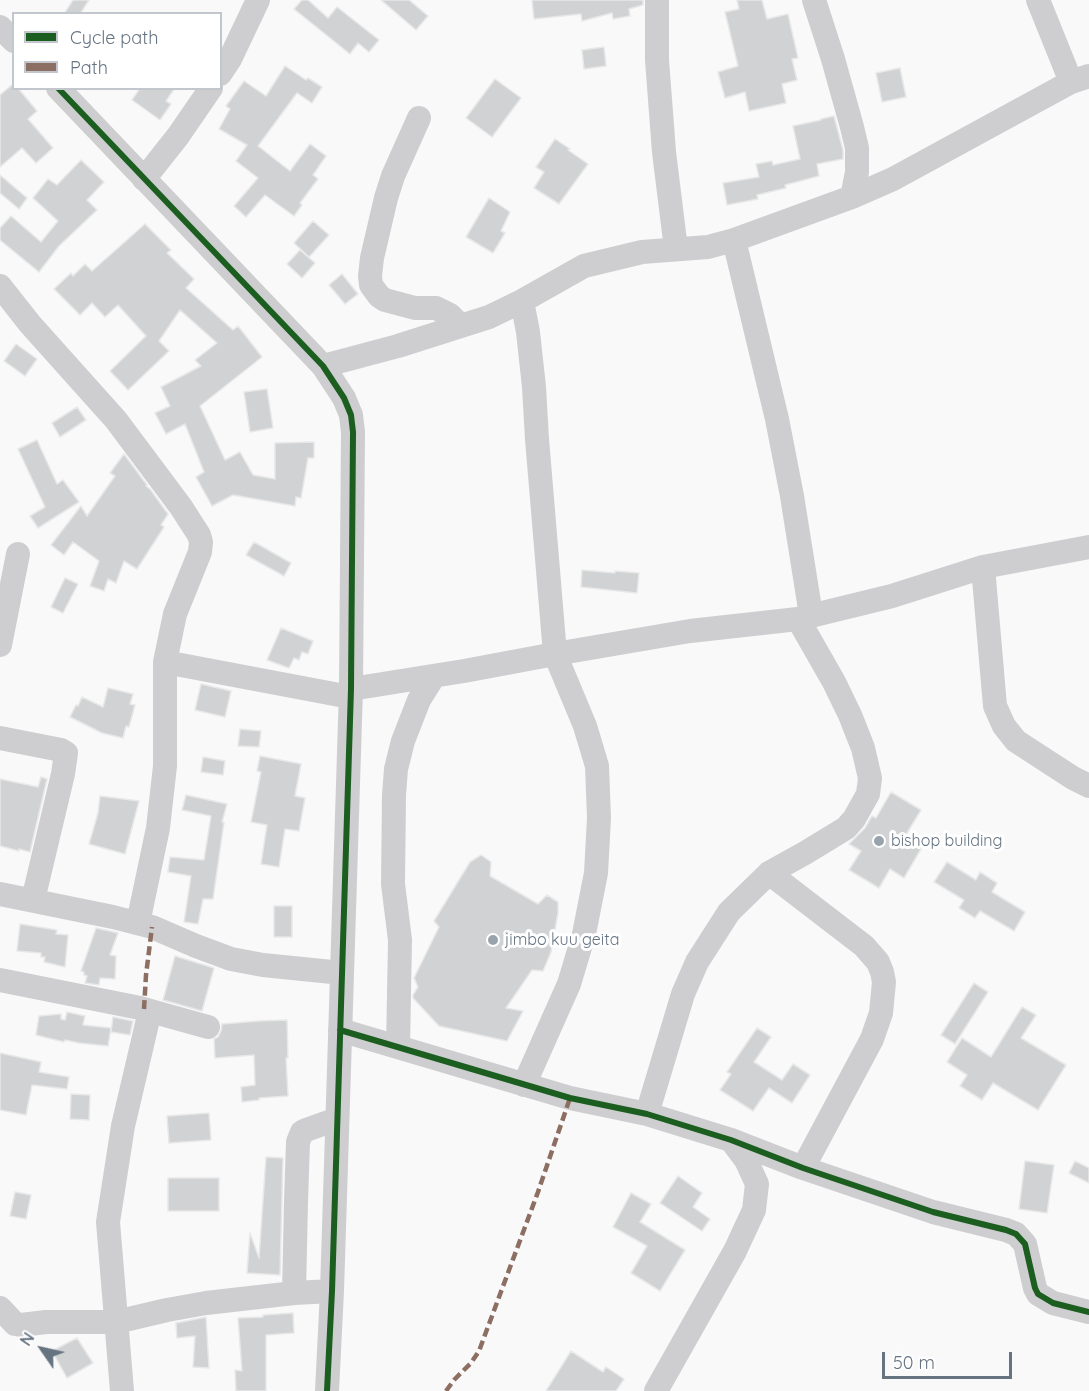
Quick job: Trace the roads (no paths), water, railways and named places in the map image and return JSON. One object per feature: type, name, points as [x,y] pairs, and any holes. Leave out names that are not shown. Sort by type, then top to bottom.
[{"type":"street","points":[[222,71],[258,0]]},
{"type":"street","points":[[657,0],[657,60],[664,153],[676,249]]},
{"type":"street","points":[[814,0],[852,126],[857,172],[852,197]]},
{"type":"street","points":[[322,366],[398,346],[489,317],[522,302],[584,266],[642,252],[708,247],[734,240],[892,180],[1080,79],[1038,0]]},
{"type":"street","points":[[0,27],[12,39]]},
{"type":"street","points":[[60,90],[322,366],[344,398],[351,415],[354,432],[351,693],[327,1391]]},
{"type":"street","points":[[144,179],[178,136],[210,90]]},
{"type":"street","points":[[419,118],[393,176],[386,198],[372,258],[371,285],[385,300],[415,308],[436,308],[450,315],[461,326]]},
{"type":"street","points":[[647,1114],[683,994],[697,963],[729,912],[770,873],[806,854],[846,828],[863,805],[870,785],[863,748],[804,617],[792,496],[777,419],[734,240]]},
{"type":"street","points":[[0,286],[30,324],[116,420],[161,479],[199,534],[201,542],[200,552],[175,614],[165,662],[165,766],[158,828],[138,923]]},
{"type":"street","points":[[522,302],[534,387],[555,654],[585,726],[597,766],[599,818],[596,873],[584,934],[569,984],[524,1085]]},
{"type":"street","points":[[165,662],[351,693],[690,631],[804,617],[892,596],[983,567],[1089,547]]},
{"type":"street","points":[[0,645],[18,554]]},
{"type":"street","points":[[983,567],[995,706],[1004,726],[1016,741],[1089,786]]},
{"type":"street","points":[[398,1047],[400,940],[393,884],[396,769],[403,741],[419,700],[434,676]]},
{"type":"street","points":[[0,738],[56,748],[66,753],[33,900]]},
{"type":"street","points":[[770,873],[864,946],[878,962],[884,982],[881,1013],[872,1039],[803,1168]]},
{"type":"street","points":[[0,894],[138,923],[231,959],[263,965],[342,973]]},
{"type":"street","points":[[0,980],[150,1011],[208,1027]]},
{"type":"street","points":[[122,1391],[108,1221],[123,1126],[150,1011]]},
{"type":"street","points":[[340,1030],[570,1098],[647,1114],[731,1140],[803,1168],[933,1212],[1006,1230],[1016,1234],[1025,1244],[1038,1294],[1053,1303],[1089,1312]]},
{"type":"street","points":[[294,1293],[298,1142],[302,1132],[337,1119]]},
{"type":"street","points":[[656,1391],[735,1251],[754,1210],[757,1184],[746,1160],[731,1140]]},
{"type":"street","points":[[0,1308],[15,1324],[21,1325],[46,1322],[116,1322],[206,1303],[332,1291]]},
{"type":"place","name":"bishop building","points":[[879,841]]},
{"type":"place","name":"jimbo kuu geita","points":[[493,940]]}]
